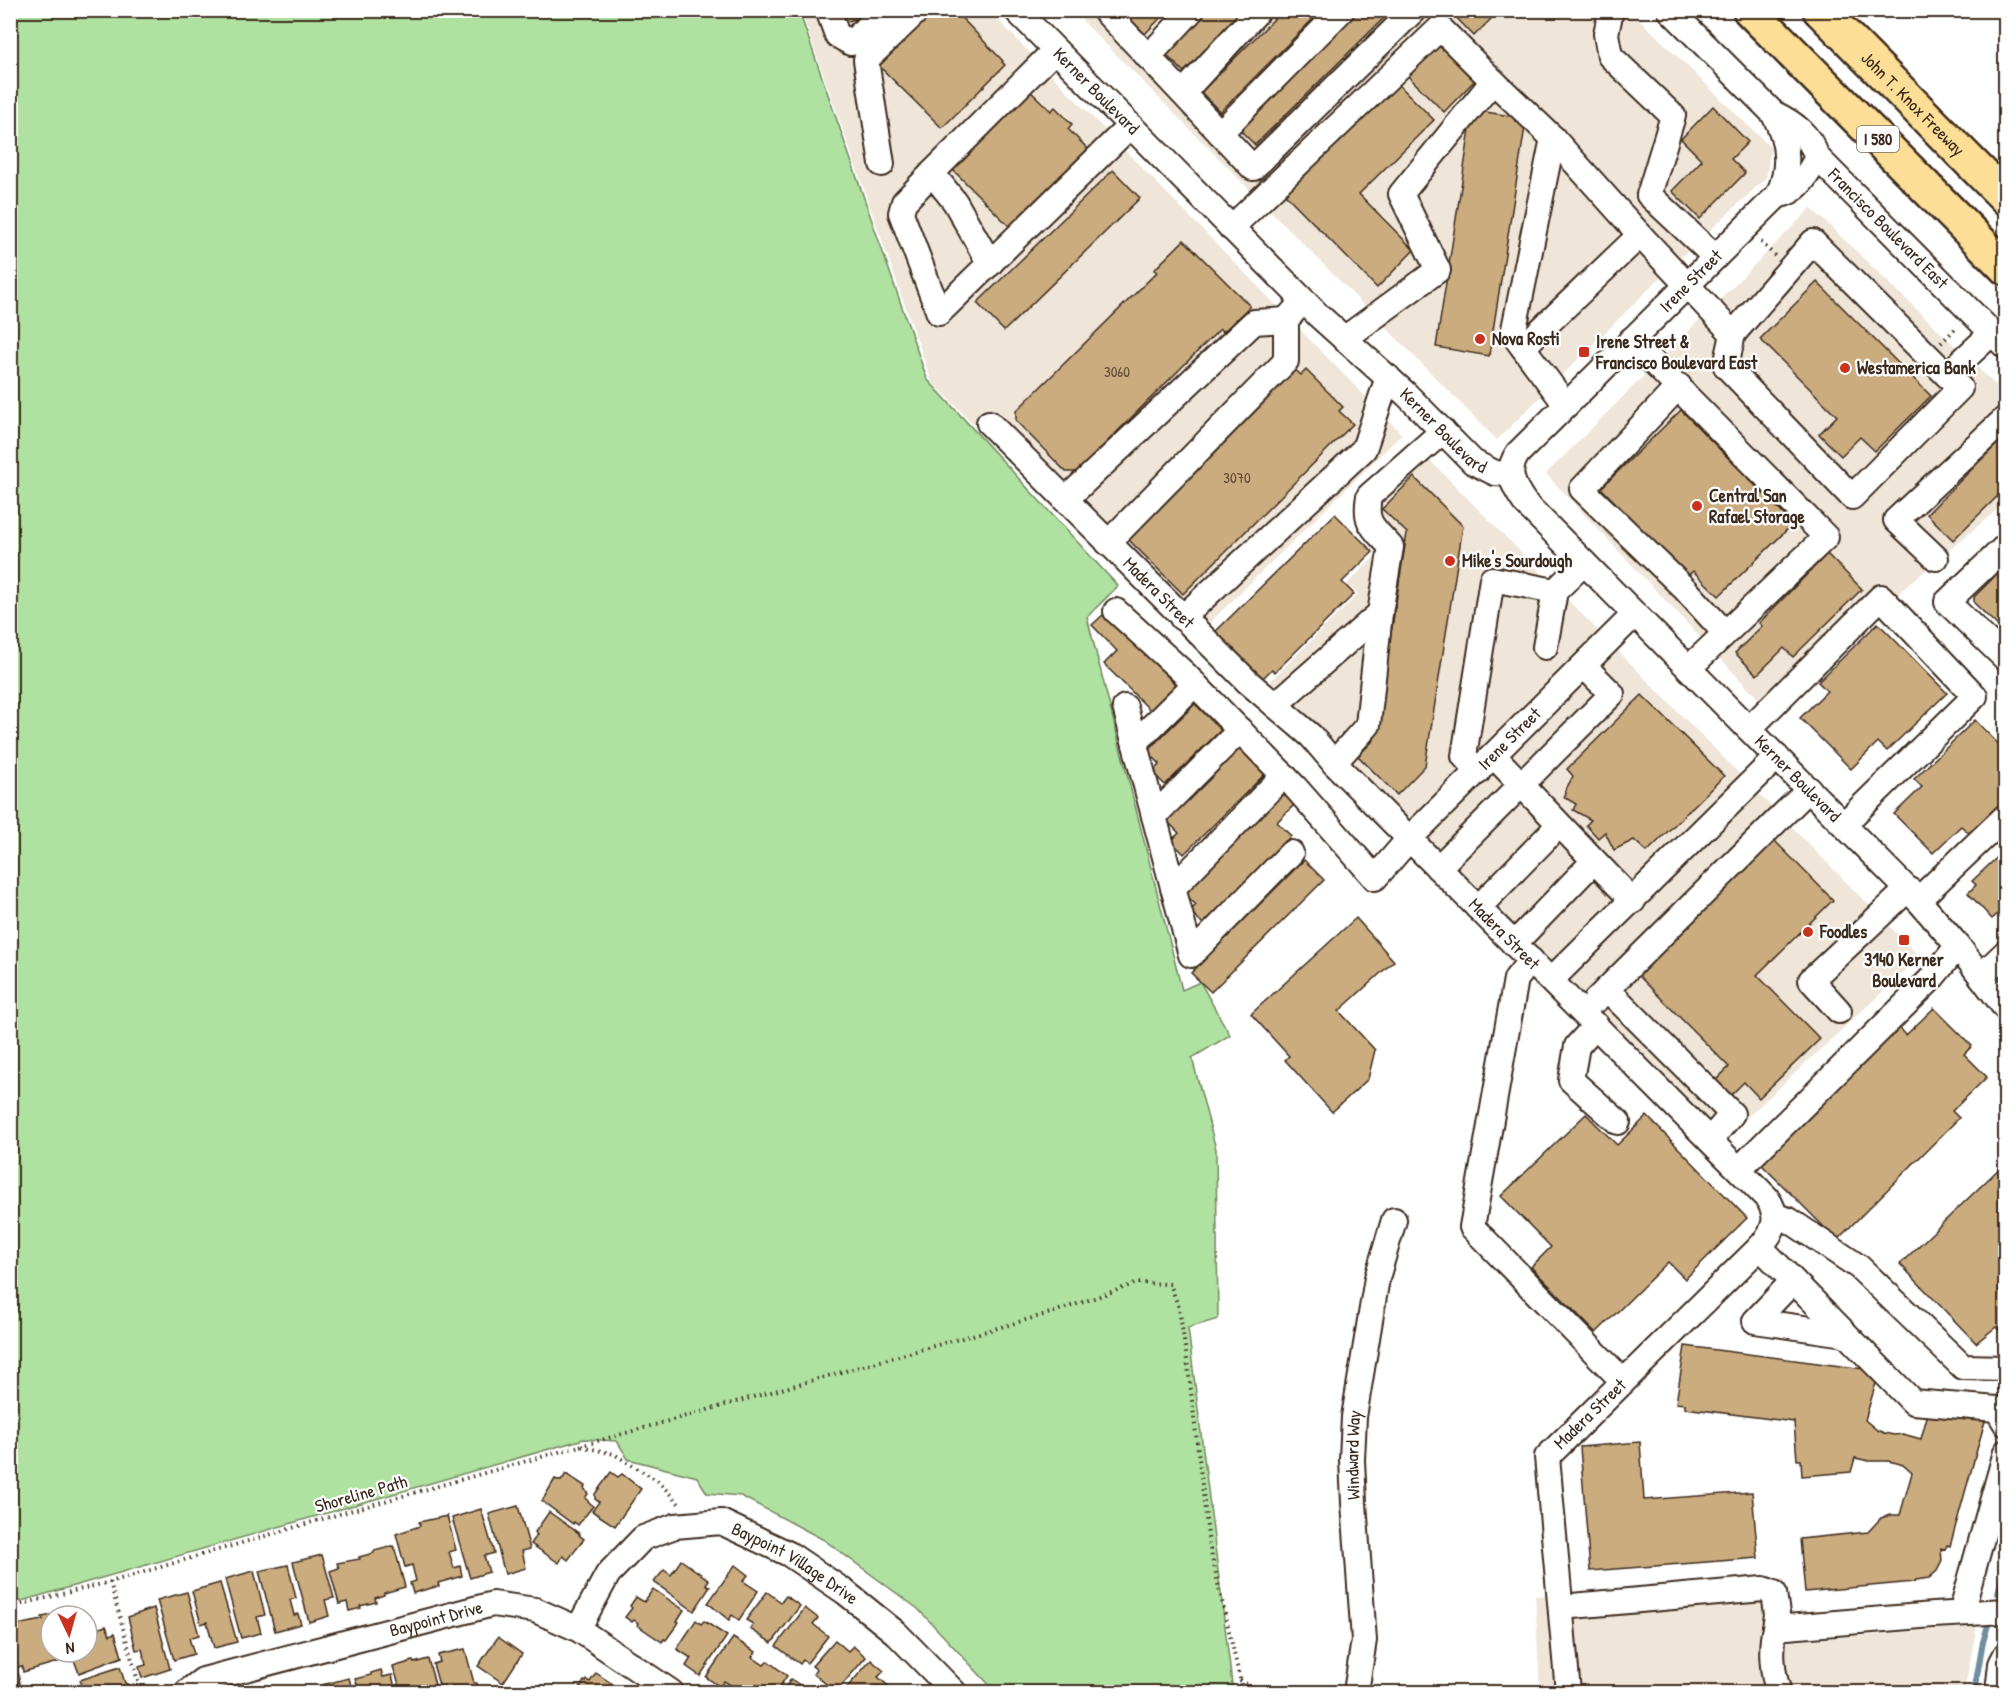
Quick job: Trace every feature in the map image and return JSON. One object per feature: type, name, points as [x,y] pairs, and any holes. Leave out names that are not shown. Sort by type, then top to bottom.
[{"type":"highway","name":"I 580","points":[[1750,10],[2006,268]]},
{"type":"highway","name":"John T. Knox Freeway","points":[[1820,10],[2006,198]]},
{"type":"street","points":[[828,10],[837,35],[851,43],[884,10]]},
{"type":"street","points":[[882,164],[866,60],[918,10]]},
{"type":"street","name":"Kerner Boulevard","points":[[1016,10],[1303,301],[1388,377],[1473,462],[1495,473],[1510,474],[1512,484],[1525,503],[1913,895],[1958,946],[2006,1009]]},
{"type":"street","points":[[1104,10],[1253,168],[1412,12],[1410,10]]},
{"type":"street","points":[[1148,57],[1192,10]]},
{"type":"street","points":[[1183,93],[1259,10]]},
{"type":"street","points":[[1220,133],[1342,10]]},
{"type":"street","points":[[1611,10],[1606,34],[1610,56],[1672,116],[1649,195],[1715,257]]},
{"type":"street","name":"Francisco Boulevard East","points":[[1670,10],[1773,113],[1802,131],[1808,138],[1816,157],[1999,340]]},
{"type":"street","points":[[1231,228],[1440,28],[1553,138],[1686,286],[1734,334]]},
{"type":"street","points":[[1055,50],[904,202],[902,213],[939,313],[1130,126]]},
{"type":"street","points":[[1344,339],[1438,270],[1401,194],[1493,81]]},
{"type":"street","name":"Francisco Boulevard East","points":[[1773,113],[1782,131],[1786,156]]},
{"type":"street","points":[[1553,138],[1513,334],[1566,405]]},
{"type":"street","name":"Irene Street","points":[[1510,474],[1511,465],[1518,453],[1778,195],[1786,173],[1786,156]]},
{"type":"street","name":"Irene Street","points":[[1778,195],[1787,193],[1797,186],[1805,178],[1816,157]]},
{"type":"street","points":[[932,173],[955,202],[990,264]]},
{"type":"street","points":[[1523,347],[1640,235]]},
{"type":"street","points":[[1813,242],[1947,375],[1960,388],[1852,497],[1726,366],[1734,334],[1813,242]]},
{"type":"street","points":[[1108,543],[1287,361],[1286,320],[1303,301]]},
{"type":"street","points":[[1065,500],[1254,322],[1286,320]]},
{"type":"street","points":[[1631,340],[1826,537],[1689,668]]},
{"type":"street","points":[[1947,375],[1999,340]]},
{"type":"street","points":[[1182,618],[1364,449],[1388,377]]},
{"type":"street","points":[[1679,386],[1582,489],[1686,590],[1725,633]]},
{"type":"street","points":[[1936,558],[1896,520],[2006,418]]},
{"type":"street","name":"Madera Street","points":[[989,423],[1182,618],[1248,682],[1311,736],[1334,763],[1739,1169],[1773,1206],[1775,1216],[1771,1233],[1760,1247],[1547,1457],[1561,1607]]},
{"type":"street","points":[[1334,763],[1368,725],[1380,613],[1391,547],[1370,524],[1366,511],[1369,496],[1443,431]]},
{"type":"street","points":[[2006,546],[1947,602],[2006,659]]},
{"type":"street","points":[[1545,647],[1555,591],[1584,563]]},
{"type":"street","points":[[1555,591],[1492,579],[1464,756],[1486,764],[1522,785],[1633,901]]},
{"type":"street","points":[[1749,729],[1881,597],[1975,696],[1844,824]]},
{"type":"street","points":[[1116,610],[1195,684],[1284,775],[1173,888]]},
{"type":"street","points":[[1275,705],[1380,613]]},
{"type":"street","name":"Irene Street","points":[[1284,775],[1375,878],[1409,839],[1635,614]]},
{"type":"street","points":[[1438,868],[1612,694],[1584,666]]},
{"type":"street","points":[[1135,742],[1195,684]]},
{"type":"street","points":[[1125,707],[1191,955],[1291,853]]},
{"type":"street","points":[[1154,816],[1240,730]]},
{"type":"street","points":[[1551,980],[1777,757]]},
{"type":"street","points":[[1618,1122],[1571,1080],[1577,1046],[1607,989],[1809,789]]},
{"type":"street","points":[[1839,1011],[1811,980],[2006,816]]},
{"type":"street","points":[[1478,908],[1559,825]]},
{"type":"street","points":[[1594,861],[1523,952],[1516,979],[1472,1227],[1623,1381]]},
{"type":"street","points":[[1739,1169],[1930,980],[1958,946]]},
{"type":"street","points":[[1982,976],[2006,952]]},
{"type":"street","points":[[1607,989],[1732,1114],[1710,1140]]},
{"type":"street","points":[[1662,1092],[1686,1068]]},
{"type":"street","points":[[1775,1216],[1789,1220],[1858,1267],[1963,1367],[2006,1368]]},
{"type":"street","name":"Windward Way","points":[[1356,1692],[1364,1640],[1352,1460],[1354,1417],[1377,1278],[1394,1220]]},
{"type":"street","points":[[1760,1247],[1913,1402],[1997,1409],[2006,1424]]},
{"type":"street","points":[[1793,1281],[1755,1321],[1845,1334]]},
{"type":"street","points":[[1961,1613],[2006,1452]]},
{"type":"street","name":"Baypoint Village Drive","points":[[578,1629],[608,1574],[643,1538],[675,1526],[721,1522],[789,1554],[845,1592],[912,1648],[954,1692]]},
{"type":"street","points":[[1568,1692],[1561,1607],[1763,1589],[1774,1593],[1777,1614],[1772,1644],[1779,1692]]},
{"type":"street","name":"Baypoint Drive","points":[[187,1692],[203,1680],[493,1604],[535,1610],[578,1629],[671,1692]]},
{"type":"street","points":[[1775,1628],[2006,1611]]},
{"type":"street","points":[[1998,1692],[2001,1664],[2006,1654]]},
{"type":"path","points":[[580,1446],[1054,1312],[1137,1283],[1170,1284],[1179,1308],[1188,1366],[1209,1544],[1242,1692]]},
{"type":"path","name":"Shoreline Path","points":[[10,1608],[110,1582],[580,1446],[614,1454],[658,1481],[698,1524]]},
{"type":"path","points":[[110,1582],[141,1692]]},
{"type":"path","points":[[1239,1679],[1260,1692]]},
{"type":"shaded area","points":[[801,11],[989,11],[1402,434],[1189,643],[932,382]]},
{"type":"shaded area","points":[[1073,11],[1631,11],[1771,148],[1766,178],[1678,260],[1497,440]]},
{"type":"shaded area","points":[[1811,208],[2005,394],[2005,503],[1765,706],[1546,474]]},
{"type":"shaded area","points":[[1410,440],[1920,957],[1726,1137],[1264,687],[1358,594],[1347,584],[1378,553],[1366,540],[1357,525],[1355,505],[1358,495],[1371,478]]},
{"type":"shaded area","points":[[1784,1579],[1786,1642],[1977,1626],[1964,1692],[1540,1692],[1535,1596]]},
{"type":"green space","points":[[11,10],[799,11],[927,379],[1118,586],[1087,617],[1182,990],[1200,982],[1230,1035],[1192,1058],[1216,1149],[1218,1319],[1188,1328],[1233,1692],[996,1692],[918,1609],[824,1540],[741,1496],[707,1493],[697,1477],[628,1459],[617,1441],[584,1439],[11,1604]]},
{"type":"building","points":[[841,10],[872,10],[868,15],[845,22]]},
{"type":"building","points":[[935,10],[954,10],[1005,65],[942,128],[879,66]]},
{"type":"building","points":[[1121,10],[1168,10],[1145,34]]},
{"type":"building","points":[[1207,10],[1246,10],[1184,72],[1164,53]]},
{"type":"building","points":[[1283,10],[1322,10],[1220,112],[1201,92]]},
{"type":"building","points":[[1353,10],[1386,10],[1389,13],[1255,145],[1236,126]]},
{"type":"building","points":[[1449,10],[1500,10],[1474,36]]},
{"type":"building","points":[[1442,39],[1479,76],[1444,112],[1406,74]]},
{"type":"building","points":[[1397,83],[1434,120],[1359,194],[1414,250],[1377,288],[1285,194]]},
{"type":"building","points":[[1028,89],[1051,111],[1055,107],[1072,124],[1068,129],[1089,150],[1011,228],[950,167]]},
{"type":"building","points":[[1713,106],[1748,142],[1731,159],[1745,173],[1700,219],[1672,191],[1702,160],[1681,139]]},
{"type":"building","points":[[1473,110],[1517,117],[1525,127],[1489,356],[1436,347]]},
{"type":"building","points":[[1113,170],[1140,198],[1004,331],[977,303]]},
{"type":"building","points":[[1184,240],[1250,306],[1223,332],[1220,329],[1077,472],[1066,472],[1016,421],[1016,411],[1157,272],[1154,270]]},
{"type":"building","points":[[1817,282],[1931,396],[1875,451],[1860,437],[1841,456],[1819,434],[1837,416],[1760,339]]},
{"type":"building","points":[[1289,364],[1301,375],[1306,370],[1343,407],[1339,411],[1353,424],[1183,594],[1121,532]]},
{"type":"building","name":"Central San Rafael Storage","points":[[1681,410],[1793,524],[1719,596],[1693,571],[1688,576],[1601,488]]},
{"type":"building","points":[[2006,435],[2006,488],[1953,540],[1927,514]]},
{"type":"building","points":[[1414,477],[1463,526],[1425,766],[1397,795],[1358,756],[1374,740],[1407,533],[1382,509]]},
{"type":"building","points":[[1335,514],[1373,552],[1342,582],[1354,594],[1275,672],[1272,669],[1259,682],[1212,635]]},
{"type":"building","points":[[1827,554],[1862,589],[1793,657],[1784,648],[1757,675],[1735,653],[1762,626],[1759,623]]},
{"type":"building","points":[[2006,565],[2006,634],[1974,603],[1974,597]]},
{"type":"building","points":[[1105,613],[1177,686],[1151,711],[1104,664],[1117,651],[1092,625]]},
{"type":"building","points":[[1878,623],[1947,693],[1887,751],[1878,742],[1851,769],[1800,718],[1827,691],[1818,682]]},
{"type":"building","points":[[1642,695],[1724,776],[1647,852],[1634,840],[1614,850],[1605,832],[1598,838],[1586,825],[1591,820],[1573,810],[1576,804],[1564,797],[1573,776],[1567,769]]},
{"type":"building","points":[[1195,704],[1221,730],[1165,785],[1152,772],[1160,764],[1147,751]]},
{"type":"building","points":[[1975,720],[2006,752],[2006,800],[1970,834],[1961,826],[1933,853],[1894,814],[1922,787],[1914,779]]},
{"type":"building","points":[[1240,748],[1265,774],[1184,854],[1171,841],[1179,833],[1167,821]]},
{"type":"building","points":[[1284,793],[1295,804],[1277,822],[1291,836],[1203,924],[1190,911],[1196,905],[1184,893]]},
{"type":"building","points":[[1770,836],[1833,900],[1757,975],[1820,1039],[1759,1098],[1744,1082],[1731,1095],[1716,1080],[1729,1067],[1633,970]]},
{"type":"building","points":[[2006,849],[2006,915],[2001,911],[1992,919],[1968,893],[1976,885],[1972,881]]},
{"type":"building","points":[[1304,860],[1324,880],[1211,992],[1191,973]]},
{"type":"building","points":[[1356,918],[1394,961],[1339,1011],[1375,1050],[1368,1079],[1332,1112],[1285,1060],[1289,1056],[1251,1014]]},
{"type":"building","points":[[1934,1008],[1972,1046],[1964,1054],[1987,1077],[1952,1111],[1959,1118],[1837,1240],[1761,1164],[1899,1027],[1906,1035]]},
{"type":"building","points":[[1586,1114],[1617,1145],[1647,1116],[1747,1218],[1685,1279],[1668,1262],[1596,1333],[1531,1267],[1551,1247],[1501,1196]]},
{"type":"building","points":[[2006,1162],[2006,1337],[1996,1327],[1976,1343],[1900,1264]]},
{"type":"building","points":[[1685,1346],[1864,1369],[1876,1383],[1865,1420],[1884,1433],[1903,1434],[1921,1439],[1928,1413],[1985,1421],[1950,1546],[1947,1545],[1945,1550],[1941,1549],[1942,1561],[1937,1571],[1929,1578],[1914,1582],[1805,1592],[1800,1539],[1868,1532],[1881,1518],[1900,1515],[1912,1473],[1897,1463],[1855,1458],[1851,1472],[1802,1476],[1801,1460],[1797,1460],[1794,1422],[1685,1408],[1685,1404],[1676,1403]]},
{"type":"building","points":[[1640,1442],[1644,1500],[1752,1492],[1758,1558],[1590,1571],[1580,1447]]},
{"type":"building","points":[[611,1472],[618,1477],[622,1474],[641,1489],[615,1526],[592,1511],[599,1502],[595,1499],[595,1494]]},
{"type":"building","points":[[566,1474],[585,1486],[588,1494],[585,1498],[593,1506],[578,1525],[574,1522],[573,1524],[542,1501],[555,1479],[561,1481]]},
{"type":"building","points":[[518,1506],[530,1549],[522,1551],[526,1568],[505,1574],[489,1514]]},
{"type":"building","points":[[481,1509],[494,1553],[484,1556],[489,1572],[470,1578],[452,1518]]},
{"type":"building","points":[[549,1512],[584,1539],[568,1560],[563,1556],[559,1563],[531,1544],[537,1535],[535,1532]]},
{"type":"building","points":[[447,1516],[456,1550],[449,1552],[454,1568],[460,1566],[462,1576],[438,1583],[439,1586],[413,1593],[410,1583],[416,1581],[412,1565],[405,1567],[396,1534],[420,1526],[419,1522]]},
{"type":"building","points":[[394,1546],[405,1587],[384,1593],[375,1598],[376,1602],[360,1606],[361,1608],[349,1611],[347,1602],[339,1604],[330,1571],[339,1568],[337,1563],[360,1559],[359,1557],[374,1553],[374,1551]]},
{"type":"building","points":[[322,1555],[334,1598],[325,1600],[329,1616],[309,1622],[293,1562]]},
{"type":"building","points":[[681,1560],[709,1580],[706,1584],[710,1587],[694,1611],[654,1582],[664,1570],[671,1575]]},
{"type":"building","points":[[288,1565],[296,1598],[290,1600],[294,1615],[298,1614],[301,1624],[275,1631],[259,1571]]},
{"type":"building","points":[[735,1565],[748,1575],[743,1581],[758,1591],[739,1620],[732,1615],[729,1620],[708,1603]]},
{"type":"building","points":[[254,1571],[265,1615],[257,1617],[261,1633],[241,1638],[225,1579]]},
{"type":"building","points":[[220,1583],[237,1642],[214,1648],[207,1622],[201,1624],[192,1591]]},
{"type":"building","points":[[653,1589],[684,1610],[677,1621],[679,1622],[662,1642],[637,1625],[638,1623],[634,1620],[632,1622],[625,1617],[636,1597],[644,1602]]},
{"type":"building","points":[[187,1592],[199,1635],[189,1638],[194,1654],[174,1660],[157,1600]]},
{"type":"building","points":[[767,1592],[781,1602],[786,1596],[800,1606],[772,1643],[750,1629],[753,1624],[746,1620]]},
{"type":"building","points":[[154,1608],[170,1669],[142,1678],[139,1667],[146,1665],[142,1649],[136,1650],[128,1617]]},
{"type":"building","points":[[805,1608],[818,1618],[813,1624],[828,1636],[807,1663],[803,1660],[800,1664],[776,1646]]},
{"type":"building","points":[[696,1620],[701,1624],[704,1621],[727,1636],[700,1676],[686,1666],[691,1658],[677,1649]]},
{"type":"building","points":[[39,1621],[39,1664],[51,1664],[23,1672],[22,1666],[18,1667],[17,1663],[11,1664],[10,1626]]},
{"type":"building","points":[[106,1626],[110,1635],[115,1633],[122,1657],[79,1673],[76,1664],[99,1664],[99,1628]]},
{"type":"building","points":[[498,1637],[522,1654],[503,1683],[478,1666]]},
{"type":"building","points":[[733,1638],[756,1652],[752,1657],[764,1665],[768,1661],[787,1676],[776,1692],[742,1692],[724,1681],[720,1687],[706,1677]]},
{"type":"building","points":[[835,1640],[848,1651],[853,1646],[866,1657],[836,1692],[814,1674],[817,1670],[812,1666]]},
{"type":"building","points":[[465,1649],[474,1683],[477,1683],[477,1692],[441,1692],[433,1664],[440,1662],[438,1655]]},
{"type":"building","points":[[428,1659],[437,1692],[402,1692],[393,1667]]},
{"type":"building","points":[[871,1660],[884,1671],[878,1677],[892,1689],[889,1692],[843,1692]]},
{"type":"building","points":[[17,1666],[21,1690],[10,1692],[10,1667]]},
{"type":"building","points":[[120,1667],[125,1683],[132,1687],[134,1692],[84,1692],[80,1680]]},
{"type":"building","points":[[381,1670],[383,1677],[392,1675],[396,1692],[360,1692],[355,1679]]},
{"type":"building","points":[[596,1673],[614,1685],[617,1692],[578,1692],[584,1681],[590,1682]]},
{"type":"building","points":[[349,1678],[353,1692],[324,1692],[322,1685]]},
{"type":"building","points":[[791,1679],[810,1692],[782,1692]]},
{"type":"waterway","points":[[1998,1593],[2006,1564]]},
{"type":"waterway","points":[[1974,1692],[1988,1625]]},
{"type":"place","name":"Nova Rosti","points":[[1480,339]]},
{"type":"place","name":"Irene Street & Francisco Boulevard East","points":[[1584,352]]},
{"type":"place","name":"Westamerica Bank","points":[[1845,368]]},
{"type":"place","name":"Central San Rafael Storage","points":[[1697,506]]},
{"type":"place","name":"Mike's Sourdough","points":[[1450,561]]},
{"type":"place","name":"Foodles","points":[[1808,932]]},
{"type":"place","name":"3140 Kerner Boulevard","points":[[1904,940]]}]
